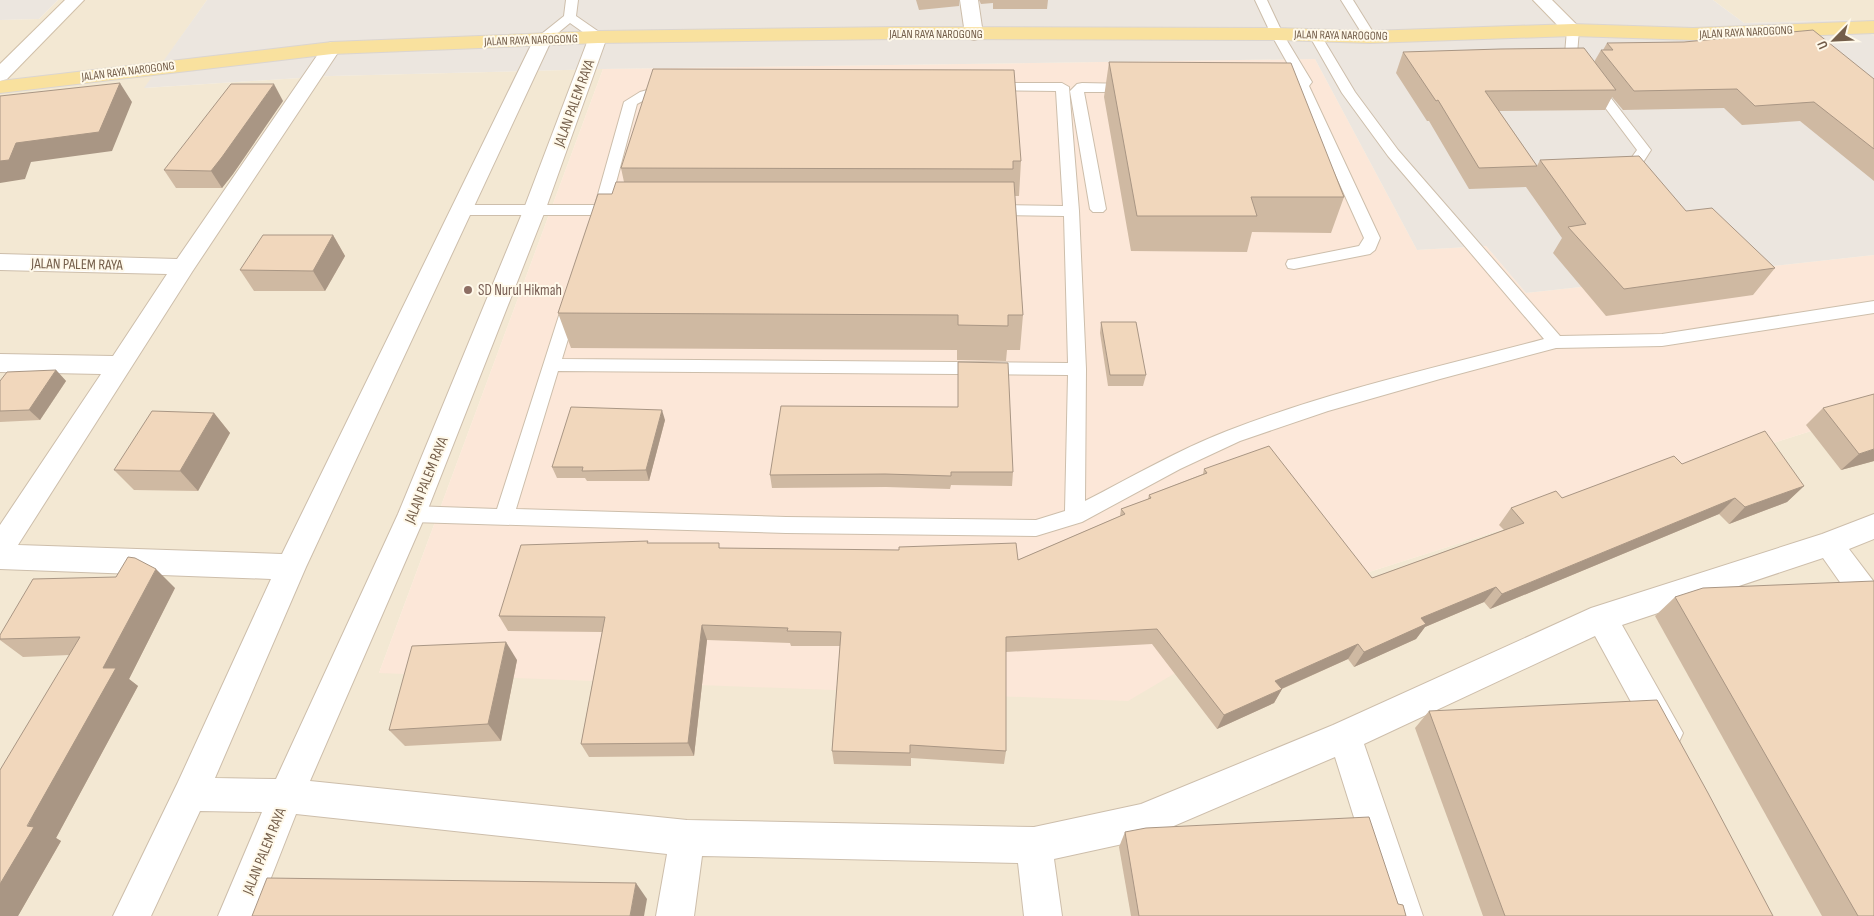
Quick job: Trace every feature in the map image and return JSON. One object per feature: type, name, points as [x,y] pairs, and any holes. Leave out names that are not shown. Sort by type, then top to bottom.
[{"type":"main road","name":"JALAN RAYA NAROGONG","points":[[0,87],[332,48],[598,37],[1277,34],[1370,37],[1573,30],[1693,34],[1874,27]]},
{"type":"street","points":[[0,75],[75,0]]},
{"type":"street","points":[[970,0],[974,34]]},
{"type":"street","points":[[1542,0],[1573,30]]},
{"type":"street","name":"JALAN PALEM RAYA","points":[[237,916],[286,796],[412,514],[534,211],[598,37]]},
{"type":"street","points":[[132,916],[190,794],[291,567],[543,39]]},
{"type":"street","points":[[0,549],[184,267],[332,48]]},
{"type":"street","name":"JALAN PALEM RAYA","points":[[0,262],[184,267]]},
{"type":"street","points":[[0,363],[120,365]]},
{"type":"street","points":[[190,794],[286,796],[687,838],[1034,845],[1141,822],[1345,736],[1602,618],[1828,544],[1874,526]]},
{"type":"street","points":[[1828,544],[1874,606]]},
{"type":"street","points":[[0,557],[291,567]]},
{"type":"street","points":[[1602,618],[1682,763]]},
{"type":"street","points":[[1345,736],[1404,916]]},
{"type":"street","points":[[675,916],[687,838]]},
{"type":"street","points":[[1034,845],[1043,916]]},
{"type":"lane","points":[[543,39],[570,17],[572,0]]},
{"type":"lane","points":[[1261,0],[1277,34],[1305,82],[1304,87],[1372,238],[1369,246],[1364,250],[1294,264]]},
{"type":"lane","points":[[1347,0],[1370,37]]},
{"type":"lane","points":[[570,17],[598,37]]},
{"type":"lane","points":[[1573,30],[1571,54],[1644,150],[1637,162],[1609,165]]},
{"type":"lane","points":[[1314,35],[1349,92],[1393,153],[1556,342]]},
{"type":"lane","points":[[982,88],[1062,87],[1071,211],[1077,369],[1075,516]]},
{"type":"lane","points":[[1098,209],[1077,91],[1082,87],[1141,88]]},
{"type":"lane","points":[[1260,89],[1300,90],[1304,87]]},
{"type":"lane","points":[[593,237],[631,102],[640,95],[655,92],[685,91]]},
{"type":"lane","points":[[463,210],[622,210]]},
{"type":"lane","points":[[981,210],[1071,211]]},
{"type":"lane","points":[[504,517],[575,292]]},
{"type":"lane","points":[[412,514],[795,525],[1036,528],[1057,524],[1075,516],[1167,466],[1248,430],[1331,404],[1556,342],[1662,340],[1874,307]]},
{"type":"lane","points":[[551,365],[1077,369]]},
{"type":"shaded area","points":[[0,0],[58,0],[39,19],[0,20]]},
{"type":"shaded area","points":[[58,0],[207,0],[145,88],[331,76],[603,69],[379,673],[1319,588],[1874,411],[1874,916],[0,916],[0,20],[39,19]]},
{"type":"shaded area","points":[[207,0],[1713,0],[1744,23],[1852,20],[1874,36],[1874,255],[1526,293],[1486,246],[1417,250],[1315,59],[603,69],[331,76],[144,88]]},
{"type":"shaded area","points":[[1713,0],[1874,0],[1874,36],[1852,20],[1744,23]]},
{"type":"shaded area","points":[[1315,59],[1417,250],[1486,246],[1526,293],[1874,255],[1874,411],[1319,588],[1128,701],[379,673],[603,69]]},
{"type":"building","points":[[1813,30],[1874,79],[1874,149],[1814,102],[1755,106],[1737,89],[1634,91],[1601,50],[1613,50],[1607,43],[1684,42]]},
{"type":"building","points":[[1584,48],[1616,90],[1485,91],[1537,166],[1479,168],[1438,100],[1436,101],[1403,52],[1500,49]]},
{"type":"building","points":[[1109,62],[1291,63],[1344,197],[1251,197],[1257,216],[1137,216]]},
{"type":"building","points":[[653,69],[1014,70],[1021,161],[1013,161],[1013,169],[621,168]]},
{"type":"building","points":[[120,83],[99,132],[16,143],[9,160],[0,161],[0,96]]},
{"type":"building","points":[[231,84],[274,84],[211,171],[164,170]]},
{"type":"building","points":[[1639,156],[1686,211],[1712,208],[1775,268],[1624,289],[1568,227],[1586,224],[1540,160]]},
{"type":"building","points":[[616,182],[1014,182],[1023,315],[1008,315],[1008,326],[958,325],[958,315],[558,313],[598,194],[612,194]]},
{"type":"building","points":[[263,235],[333,235],[313,271],[240,270]]},
{"type":"building","points":[[1101,322],[1136,322],[1146,375],[1110,375]]},
{"type":"building","points":[[958,362],[1008,363],[1013,472],[951,472],[951,476],[885,474],[770,475],[781,406],[958,407]]},
{"type":"building","points":[[56,370],[29,410],[0,411],[0,381],[7,372]]},
{"type":"building","points":[[1874,394],[1874,449],[1859,454],[1823,408]]},
{"type":"building","points":[[571,407],[662,410],[646,470],[582,471],[583,467],[552,467]]},
{"type":"building","points":[[152,411],[214,413],[180,471],[114,470]]},
{"type":"building","points":[[1765,431],[1804,486],[1745,507],[1735,498],[1502,594],[1496,587],[1421,618],[1426,624],[1364,652],[1358,644],[1275,681],[1282,689],[1224,715],[1157,629],[1006,637],[1006,751],[910,745],[910,753],[832,751],[841,632],[787,631],[788,628],[702,625],[688,743],[581,744],[605,617],[499,616],[521,545],[648,541],[647,543],[719,543],[719,548],[899,550],[899,547],[1016,543],[1018,560],[1125,514],[1121,509],[1151,498],[1149,495],[1207,473],[1204,469],[1269,446],[1372,578],[1524,523],[1511,508],[1556,491],[1562,498],[1674,456],[1682,464]]},
{"type":"building","points":[[128,557],[135,558],[156,569],[103,668],[116,668],[27,826],[34,827],[0,884],[0,770],[80,637],[0,639],[0,635],[33,579],[116,577]]},
{"type":"building","points":[[1874,581],[1874,916],[1858,916],[1675,597],[1703,588]]},
{"type":"building","points":[[506,642],[488,724],[389,730],[412,646]]},
{"type":"building","points":[[1657,700],[1773,916],[1505,916],[1429,711]]},
{"type":"building","points":[[1369,817],[1398,904],[1403,905],[1406,916],[1139,916],[1125,832],[1146,828]]},
{"type":"building","points":[[267,878],[636,883],[630,916],[252,916]]},
{"type":"place","name":"SD Nurul Hikmah","points":[[468,290]]}]
